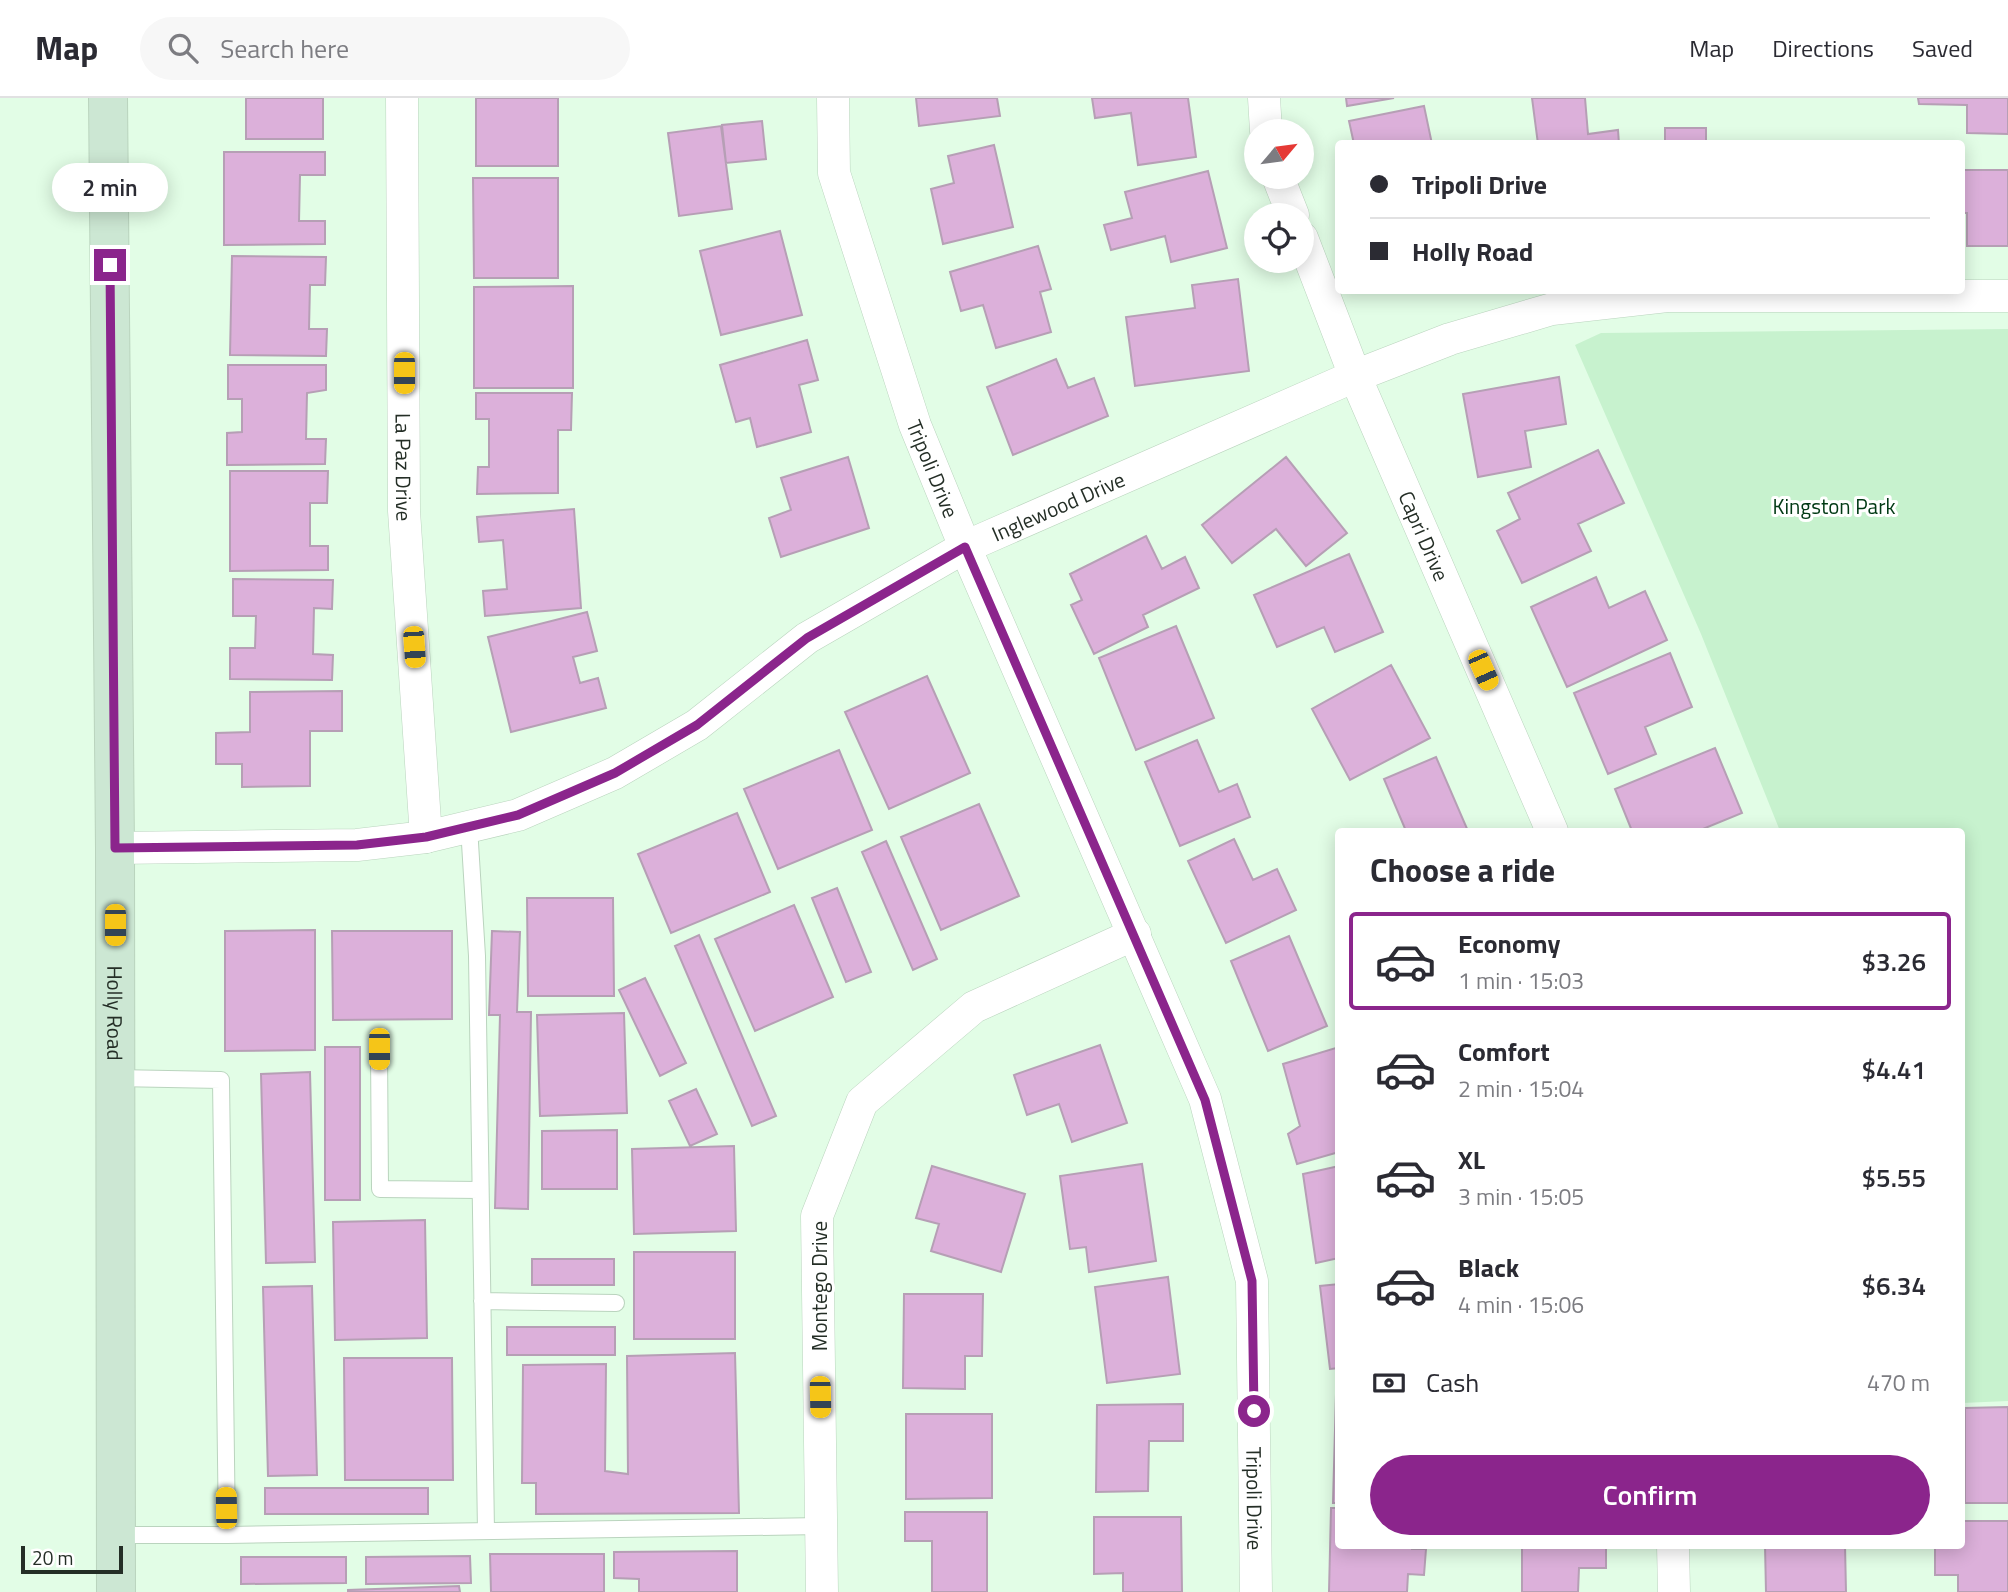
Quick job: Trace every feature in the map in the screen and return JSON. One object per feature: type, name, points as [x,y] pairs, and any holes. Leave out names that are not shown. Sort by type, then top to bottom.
[{"type":"main road","name":"Holly Road","points":[[108,98],[115,848],[116,1592]]},
{"type":"street","name":"La Paz Drive","points":[[402,98],[404,511],[426,837]]},
{"type":"street","name":"Tripoli Drive","points":[[833,98],[834,173],[915,425],[965,547],[1205,1100],[1252,1281],[1256,1592]]},
{"type":"street","points":[[1264,98],[1265,119]]},
{"type":"street","name":"Capri Drive","points":[[1314,269],[1355,376],[1551,828]]},
{"type":"street","name":"Inglewood Drive","points":[[115,848],[357,845],[426,837],[518,815],[615,773],[697,725],[807,638],[965,547],[1355,376],[1450,339],[1552,309],[1667,296],[2008,296]]},
{"type":"street","name":"Montego Drive","points":[[822,1592],[817,1216],[862,1102],[974,1007],[1135,934]]},
{"type":"street","points":[[1673,1549],[1674,1592]]},
{"type":"lane","points":[[469,827],[477,956],[486,1531]]},
{"type":"lane","points":[[379,1049],[380,1189],[480,1190]]},
{"type":"lane","points":[[115,1078],[221,1080],[227,1535]]},
{"type":"lane","points":[[482,1301],[616,1303]]},
{"type":"lane","points":[[116,1535],[821,1526]]},
{"type":"green space","name":"Kingston Park","points":[[2008,329],[2008,1401],[1965,1403],[1965,828],[1779,828],[1701,634],[1575,345],[1601,333]]},
{"type":"building","points":[[246,98],[323,98],[323,139],[246,139]]},
{"type":"building","points":[[476,98],[558,98],[558,166],[476,166]]},
{"type":"building","points":[[916,98],[997,98],[1000,116],[919,126]]},
{"type":"building","points":[[1092,98],[1188,98],[1196,157],[1138,165],[1131,113],[1095,118]]},
{"type":"building","points":[[1346,98],[1394,98],[1347,106]]},
{"type":"building","points":[[1532,98],[1585,98],[1588,134],[1618,130],[1619,140],[1537,140]]},
{"type":"building","points":[[1918,98],[2008,98],[2008,134],[1967,133],[1967,105],[1919,104]]},
{"type":"building","points":[[1424,106],[1431,140],[1353,140],[1349,121]]},
{"type":"building","points":[[762,121],[766,159],[726,163],[722,125]]},
{"type":"building","points":[[721,126],[732,209],[679,216],[668,133]]},
{"type":"building","points":[[1665,128],[1706,128],[1706,140],[1665,140]]},
{"type":"building","points":[[994,145],[1013,227],[943,244],[931,189],[954,183],[948,156]]},
{"type":"building","points":[[224,152],[325,152],[325,175],[300,175],[299,221],[325,221],[325,244],[224,245]]},
{"type":"building","points":[[1965,170],[2008,170],[2008,246],[1967,246]]},
{"type":"building","points":[[1208,171],[1227,248],[1171,262],[1165,236],[1111,250],[1104,225],[1132,218],[1125,192]]},
{"type":"building","points":[[473,178],[558,178],[558,278],[474,278]]},
{"type":"building","points":[[780,231],[802,315],[721,335],[700,251]]},
{"type":"building","points":[[1038,246],[1051,289],[1040,292],[1051,332],[996,348],[983,305],[961,311],[950,272]]},
{"type":"building","points":[[232,256],[326,257],[325,285],[310,285],[309,329],[327,329],[326,356],[230,355]]},
{"type":"building","points":[[1238,279],[1249,371],[1135,386],[1126,317],[1195,308],[1192,285]]},
{"type":"building","points":[[573,286],[573,388],[474,388],[474,287]]},
{"type":"building","points":[[807,340],[818,380],[799,385],[811,432],[757,447],[750,418],[736,422],[720,365]]},
{"type":"building","points":[[1056,359],[1068,388],[1094,378],[1108,416],[1013,455],[987,387]]},
{"type":"building","points":[[228,365],[326,365],[326,390],[307,393],[306,439],[326,439],[325,464],[227,465],[227,433],[242,432],[242,399],[228,399]]},
{"type":"building","points":[[1559,377],[1566,424],[1525,431],[1531,467],[1478,477],[1463,394]]},
{"type":"building","points":[[476,393],[572,393],[571,430],[558,430],[558,493],[477,494],[478,467],[489,467],[489,419],[476,419]]},
{"type":"building","points":[[1598,450],[1624,503],[1578,524],[1591,551],[1522,583],[1497,531],[1520,519],[1508,493]]},
{"type":"building","points":[[848,457],[869,528],[781,557],[769,518],[791,510],[781,478]]},
{"type":"building","points":[[1286,457],[1347,533],[1306,566],[1276,529],[1232,563],[1202,525]]},
{"type":"building","points":[[230,471],[328,471],[327,503],[310,503],[310,546],[328,546],[328,570],[230,571]]},
{"type":"building","points":[[574,509],[581,608],[485,616],[483,591],[507,589],[503,540],[479,542],[477,517]]},
{"type":"building","points":[[1146,536],[1162,569],[1185,557],[1199,588],[1143,615],[1148,627],[1094,654],[1071,605],[1082,600],[1070,574]]},
{"type":"building","points":[[1349,554],[1383,632],[1335,652],[1324,627],[1277,647],[1254,595]]},
{"type":"building","points":[[1596,577],[1609,608],[1645,591],[1667,640],[1567,687],[1531,607]]},
{"type":"building","points":[[233,579],[333,580],[332,609],[314,608],[313,654],[333,655],[332,680],[230,679],[230,648],[255,648],[256,616],[233,616]]},
{"type":"building","points":[[587,612],[597,651],[573,657],[580,683],[598,678],[606,708],[511,732],[488,637]]},
{"type":"building","points":[[1176,626],[1214,718],[1136,750],[1099,658]]},
{"type":"building","points":[[1670,653],[1692,707],[1645,727],[1656,754],[1608,774],[1574,693]]},
{"type":"building","points":[[1391,665],[1430,738],[1350,780],[1312,709]]},
{"type":"building","points":[[927,676],[970,773],[889,809],[845,712]]},
{"type":"building","points":[[342,691],[342,731],[310,731],[310,786],[242,787],[242,764],[216,764],[216,733],[250,732],[250,692]]},
{"type":"building","points":[[1197,740],[1219,792],[1237,784],[1250,817],[1180,846],[1145,762]]},
{"type":"building","points":[[1715,748],[1742,813],[1705,828],[1631,828],[1615,789]]},
{"type":"building","points":[[839,750],[872,830],[778,869],[744,789]]},
{"type":"building","points":[[1436,757],[1467,828],[1405,828],[1384,779]]},
{"type":"building","points":[[979,804],[1019,896],[941,930],[901,837]]},
{"type":"building","points":[[737,813],[770,892],[671,933],[638,854]]},
{"type":"building","points":[[1234,839],[1253,880],[1277,869],[1296,910],[1226,943],[1188,861]]},
{"type":"building","points":[[886,841],[937,959],[913,970],[862,852]]},
{"type":"building","points":[[837,888],[871,972],[846,982],[812,898]]},
{"type":"building","points":[[527,898],[613,898],[614,996],[528,996]]},
{"type":"building","points":[[794,905],[833,997],[755,1031],[715,939]]},
{"type":"building","points":[[315,930],[315,1050],[225,1051],[225,931]]},
{"type":"building","points":[[332,931],[452,931],[452,1019],[333,1020]]},
{"type":"building","points":[[492,931],[520,932],[517,1012],[531,1012],[528,1209],[495,1208],[500,1015],[489,1015]]},
{"type":"building","points":[[699,935],[776,1116],[752,1126],[675,946]]},
{"type":"building","points":[[1289,936],[1327,1026],[1268,1051],[1231,961]]},
{"type":"building","points":[[645,978],[686,1063],[660,1076],[619,990]]},
{"type":"building","points":[[624,1013],[627,1113],[540,1116],[537,1015]]},
{"type":"building","points":[[1100,1045],[1127,1123],[1072,1142],[1059,1104],[1027,1115],[1014,1075]]},
{"type":"building","points":[[325,1047],[360,1047],[360,1200],[325,1200]]},
{"type":"building","points":[[1335,1048],[1335,1153],[1297,1164],[1288,1134],[1300,1126],[1283,1064]]},
{"type":"building","points":[[310,1072],[315,1262],[266,1263],[261,1074]]},
{"type":"building","points":[[696,1089],[717,1134],[690,1146],[669,1101]]},
{"type":"building","points":[[617,1130],[617,1189],[542,1189],[542,1131]]},
{"type":"building","points":[[734,1146],[736,1231],[634,1234],[632,1149]]},
{"type":"building","points":[[1142,1164],[1156,1261],[1089,1272],[1086,1247],[1070,1249],[1060,1176]]},
{"type":"building","points":[[932,1166],[1025,1194],[1001,1272],[931,1251],[939,1224],[916,1218]]},
{"type":"building","points":[[1335,1167],[1335,1259],[1316,1263],[1303,1174]]},
{"type":"building","points":[[425,1220],[427,1338],[335,1340],[333,1222]]},
{"type":"building","points":[[634,1252],[735,1252],[735,1339],[634,1339]]},
{"type":"building","points":[[532,1259],[614,1259],[614,1285],[532,1285]]},
{"type":"building","points":[[1168,1277],[1180,1374],[1107,1383],[1095,1287]]},
{"type":"building","points":[[1335,1284],[1335,1368],[1330,1369],[1320,1286]]},
{"type":"building","points":[[312,1286],[317,1475],[268,1476],[263,1287]]},
{"type":"building","points":[[904,1294],[983,1294],[982,1356],[965,1356],[965,1389],[903,1388]]},
{"type":"building","points":[[507,1327],[615,1327],[615,1355],[507,1355]]},
{"type":"building","points":[[735,1353],[739,1513],[536,1514],[536,1483],[522,1483],[523,1365],[606,1364],[605,1471],[628,1474],[627,1356]]},
{"type":"building","points":[[344,1358],[452,1358],[453,1480],[345,1480]]},
{"type":"building","points":[[1183,1404],[1183,1441],[1149,1441],[1148,1491],[1096,1492],[1097,1405]]},
{"type":"building","points":[[2008,1407],[2008,1503],[1965,1503],[1965,1408]]},
{"type":"building","points":[[906,1414],[992,1414],[992,1498],[906,1499]]},
{"type":"building","points":[[1335,1430],[1335,1503],[1333,1503]]},
{"type":"building","points":[[265,1488],[428,1488],[428,1514],[265,1514]]},
{"type":"building","points":[[1331,1508],[1335,1508],[1335,1549],[1426,1549],[1424,1575],[1408,1574],[1407,1592],[1329,1592]]},
{"type":"building","points":[[905,1512],[987,1512],[987,1592],[932,1592],[932,1541],[905,1541]]},
{"type":"building","points":[[1094,1517],[1181,1517],[1182,1592],[1123,1592],[1123,1573],[1094,1574]]},
{"type":"building","points":[[1965,1521],[2008,1521],[2008,1592],[1958,1592],[1958,1575],[1935,1575],[1935,1549],[1965,1549]]},
{"type":"building","points":[[1522,1549],[1606,1549],[1606,1568],[1579,1568],[1578,1592],[1522,1592]]},
{"type":"building","points":[[1765,1549],[1845,1549],[1846,1592],[1766,1592]]},
{"type":"building","points":[[737,1551],[737,1592],[639,1592],[639,1579],[614,1578],[614,1552]]},
{"type":"building","points":[[490,1554],[604,1554],[604,1592],[491,1592]]},
{"type":"building","points":[[470,1556],[471,1583],[366,1584],[366,1557]]},
{"type":"building","points":[[241,1557],[346,1557],[346,1583],[241,1584]]},
{"type":"building","points":[[459,1586],[460,1592],[348,1592],[348,1590]]},
{"type":"route","points":[[110,265],[115,848],[357,845],[426,837],[518,815],[615,773],[697,725],[807,638],[965,547],[1205,1100],[1252,1281],[1254,1411]]}]
